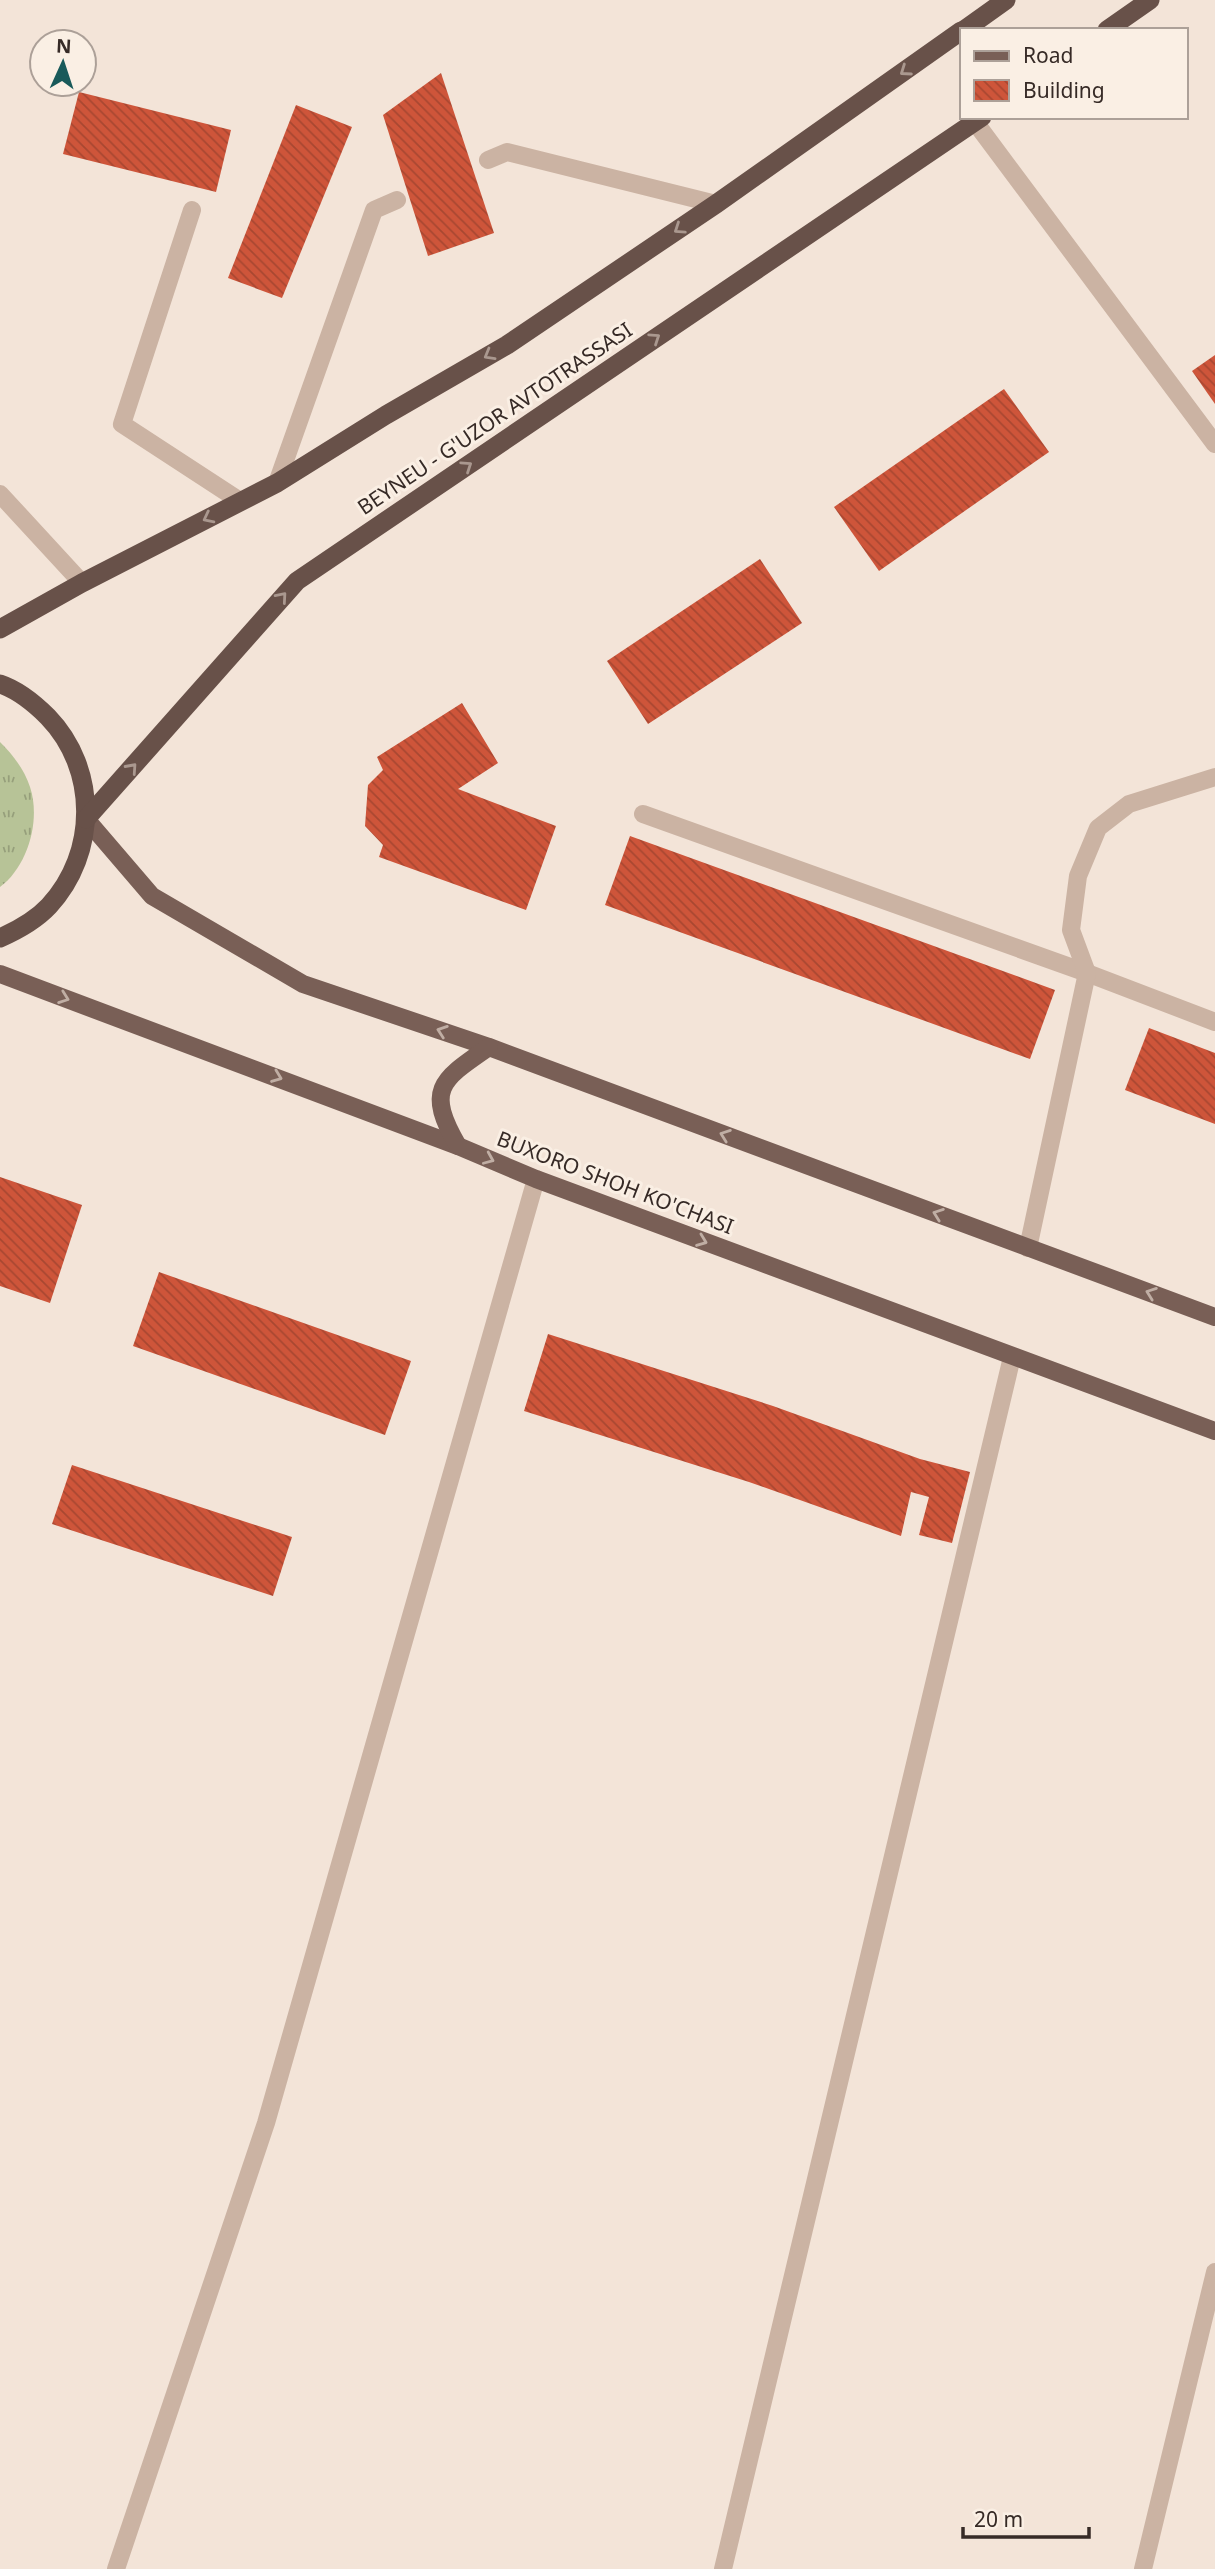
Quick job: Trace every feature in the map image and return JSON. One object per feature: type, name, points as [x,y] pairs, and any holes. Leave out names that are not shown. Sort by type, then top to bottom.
[{"type":"highway","points":[[966,28],[1006,0]]},
{"type":"highway","points":[[1110,28],[1150,0]]},
{"type":"highway","points":[[0,629],[82,583],[277,483],[386,415],[507,345],[716,204],[960,32]]},
{"type":"highway","name":"BEYNEU - G'UZOR AVTOTRASSASI","points":[[86,819],[297,580],[978,120]]},
{"type":"highway","points":[[0,684],[35,704],[58,728],[75,755],[84,786],[86,819],[81,850],[68,881],[48,907],[23,927],[0,938]]},
{"type":"main road","points":[[86,819],[152,896],[303,984],[489,1047],[1215,1317]]},
{"type":"main road","name":"BUXORO SHOH KO'CHASI","points":[[0,974],[458,1146],[537,1179],[1215,1431]]},
{"type":"main road","points":[[458,1146],[444,1123],[441,1112],[443,1086],[452,1073],[489,1047]]},
{"type":"street","points":[[978,120],[1215,444]]},
{"type":"street","points":[[488,160],[507,152],[716,204]]},
{"type":"street","points":[[277,483],[374,210],[397,200]]},
{"type":"street","points":[[192,210],[122,424],[240,501]]},
{"type":"street","points":[[0,494],[82,583]]},
{"type":"street","points":[[1028,1248],[1087,973],[1071,930],[1078,876],[1098,828],[1129,804],[1215,777]]},
{"type":"street","points":[[643,814],[1215,1021]]},
{"type":"street","points":[[116,2569],[266,2123],[537,1179]]},
{"type":"street","points":[[723,2569],[1012,1357]]},
{"type":"street","points":[[1143,2569],[1215,2272]]},
{"type":"green space","points":[[0,742],[25,774],[34,814],[25,855],[10,878],[0,887]]},
{"type":"building","points":[[441,73],[494,233],[428,256],[383,115]]},
{"type":"building","points":[[98,97],[231,130],[216,192],[63,154],[77,98]]},
{"type":"building","points":[[296,105],[352,127],[282,298],[228,278]]},
{"type":"building","points":[[1215,355],[1215,404],[1192,371]]},
{"type":"building","points":[[1004,389],[1049,452],[879,571],[834,507]]},
{"type":"building","points":[[760,559],[802,623],[648,724],[607,661]]},
{"type":"building","points":[[462,703],[498,763],[458,789],[556,826],[526,910],[379,857],[383,845],[365,826],[368,785],[383,770],[377,757]]},
{"type":"building","points":[[630,836],[1055,990],[1030,1059],[605,905]]},
{"type":"building","points":[[1149,1028],[1215,1053],[1215,1124],[1125,1090]]},
{"type":"building","points":[[0,1177],[82,1205],[50,1303],[0,1286]]},
{"type":"building","points":[[159,1272],[411,1361],[385,1435],[133,1346]]},
{"type":"building","points":[[548,1334],[773,1406],[920,1459],[970,1472],[952,1543],[919,1535],[929,1497],[911,1492],[901,1536],[749,1482],[524,1411]]},
{"type":"building","points":[[72,1465],[292,1537],[273,1596],[52,1524]]}]
